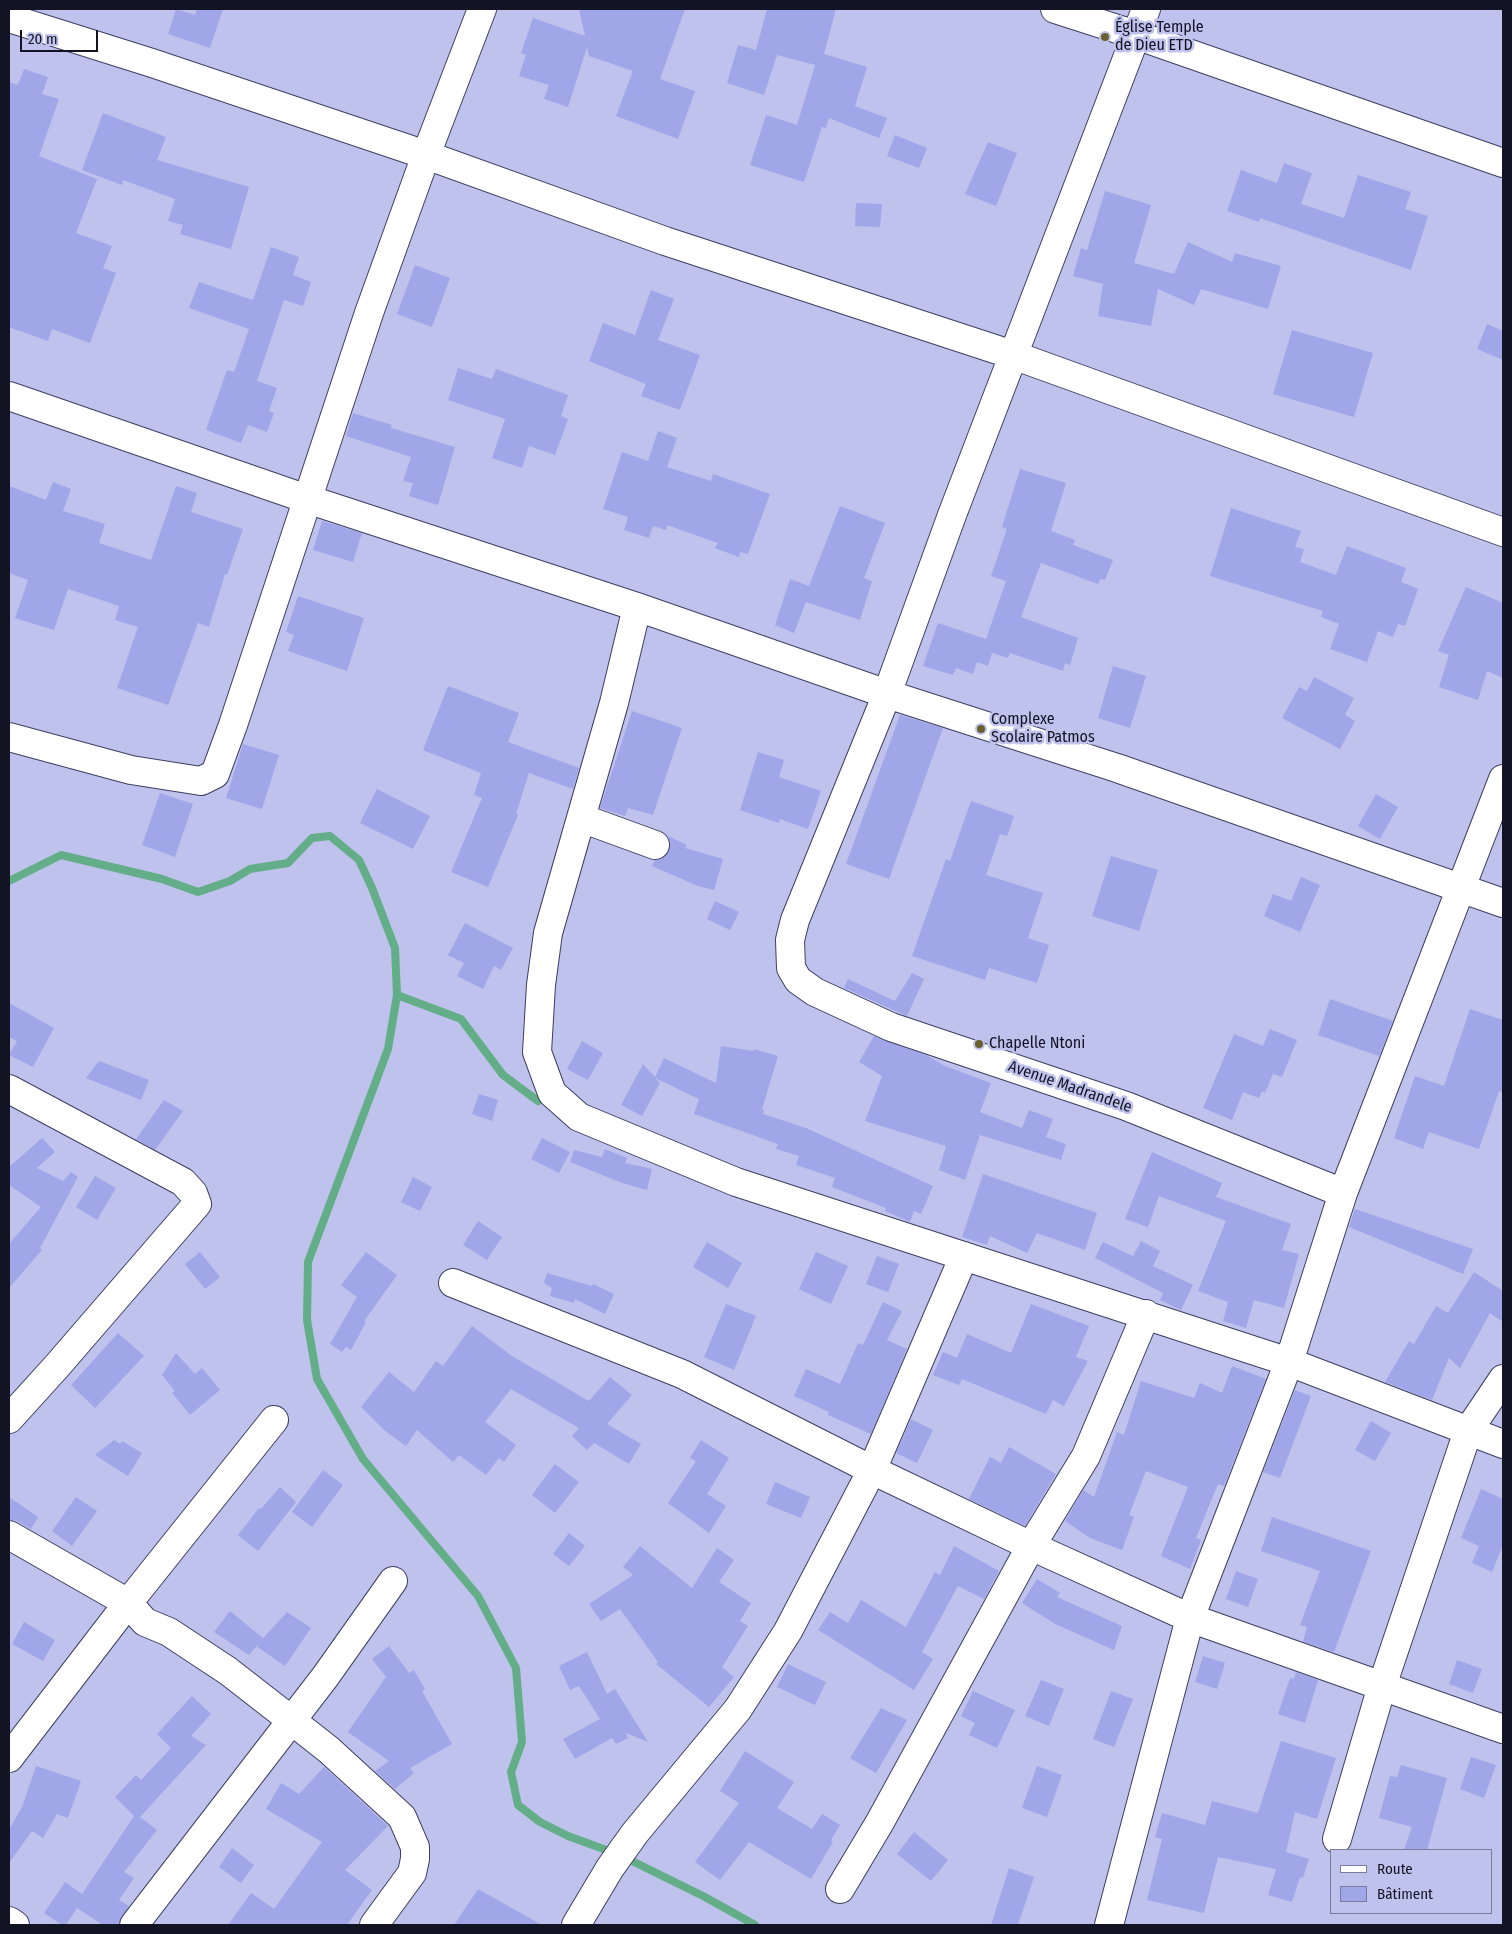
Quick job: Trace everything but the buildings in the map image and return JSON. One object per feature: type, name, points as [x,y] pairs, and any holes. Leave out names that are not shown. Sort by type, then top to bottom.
[{"type":"street","points":[[9,737],[131,770],[201,780],[215,774],[369,313],[426,155],[482,9]]},
{"type":"street","points":[[1055,9],[1136,35],[1503,163]]},
{"type":"street","points":[[887,694],[1013,354],[1146,9]]},
{"type":"street","points":[[9,18],[152,63],[426,155],[664,240],[1013,354],[1503,532]]},
{"type":"street","points":[[9,396],[308,499],[637,607],[887,694],[1117,768],[1503,903]]},
{"type":"street","points":[[637,607],[614,703],[548,932],[541,984],[537,1052],[552,1093],[579,1117],[736,1182],[1289,1362],[1503,1444]]},
{"type":"street","name":"Avenue Madrandele","points":[[887,694],[795,920],[790,940],[791,968],[798,980],[815,992],[891,1027],[1126,1106],[1343,1193]]},
{"type":"street","points":[[1109,1925],[1190,1618],[1289,1362],[1343,1193],[1503,779]]},
{"type":"street","points":[[581,818],[655,845]]},
{"type":"street","points":[[9,1089],[183,1182],[193,1193],[197,1204],[9,1419]]},
{"type":"street","points":[[576,1925],[610,1868],[635,1833],[738,1709],[788,1631],[872,1470],[964,1256]]},
{"type":"street","points":[[453,1283],[682,1374],[872,1470],[1031,1546],[1190,1618],[1503,1729]]},
{"type":"street","points":[[840,1889],[880,1822],[1031,1546],[1086,1456],[1146,1314]]},
{"type":"street","points":[[1337,1840],[1382,1686],[1468,1431],[1503,1379]]},
{"type":"street","points":[[9,1758],[128,1603],[274,1420]]},
{"type":"street","points":[[9,1535],[128,1603],[145,1622],[169,1632],[228,1671],[330,1750],[402,1817],[415,1846],[412,1873],[374,1925]]},
{"type":"street","points":[[134,1925],[325,1677],[393,1581]]},
{"type":"street","points":[[9,1921],[15,1925]]},
{"type":"waterway","points":[[9,881],[61,855],[162,879],[198,892],[230,881],[250,869],[288,863],[312,838],[330,836],[359,860],[395,948],[397,995],[388,1049],[308,1262],[307,1320],[317,1379],[363,1459],[478,1596],[516,1668],[522,1742],[511,1772],[518,1805],[540,1822],[568,1836],[620,1855],[705,1897],[755,1925]]},
{"type":"waterway","points":[[397,995],[461,1019],[503,1075],[538,1101]]},
{"type":"place","name":"Église Temple de Dieu ETD","points":[[1105,37]]},
{"type":"place","name":"Complexe Scolaire Patmos","points":[[981,729]]},
{"type":"place","name":"Chapelle Ntoni","points":[[979,1044]]}]
